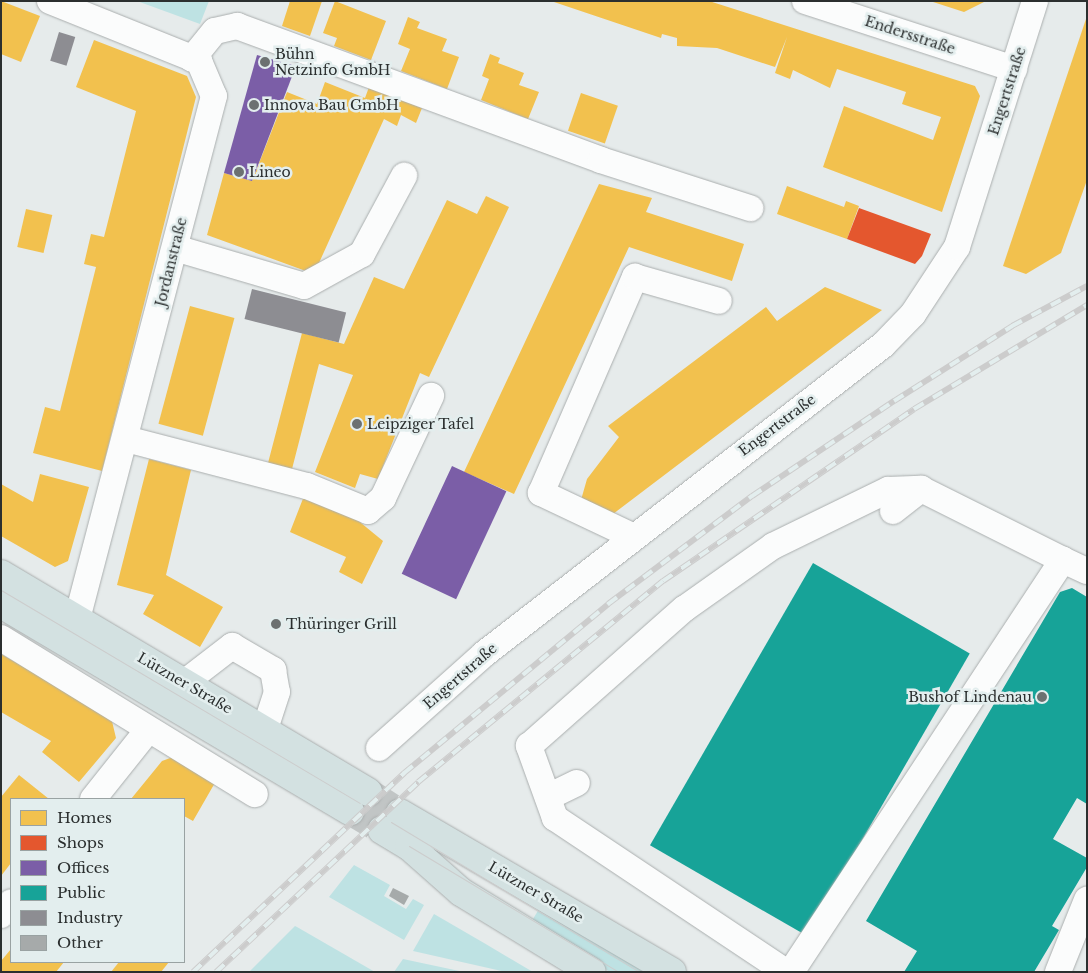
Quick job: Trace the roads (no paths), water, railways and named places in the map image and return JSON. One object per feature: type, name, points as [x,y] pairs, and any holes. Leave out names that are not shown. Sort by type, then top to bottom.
[{"type":"main road","name":"Lützner Straße","points":[[1,574],[265,730],[359,802],[1,604]]},
{"type":"main road","name":"Lützner Straße","points":[[592,972],[461,892],[409,846],[391,821],[672,972]]},
{"type":"street","points":[[50,1],[192,59],[215,31],[237,26],[601,160],[750,208]]},
{"type":"street","name":"Endersstraße","points":[[805,1],[1014,69]]},
{"type":"street","name":"Engertstraße","points":[[379,748],[484,654],[632,536],[883,344],[913,314],[957,247],[1035,1]]},
{"type":"street","name":"Jordanstraße","points":[[77,620],[126,439],[214,96],[199,61],[192,59]]},
{"type":"street","points":[[175,248],[304,286],[362,254],[404,176]]},
{"type":"street","points":[[632,536],[541,492],[635,277],[719,301]]},
{"type":"street","points":[[126,439],[307,486],[368,511],[383,498],[431,396]]},
{"type":"street","points":[[893,511],[921,489]]},
{"type":"street","points":[[786,972],[555,818],[529,746],[684,608],[773,546],[888,490],[921,489],[1087,571]]},
{"type":"street","points":[[791,972],[1063,560]]},
{"type":"street","points":[[1,638],[255,794]]},
{"type":"street","points":[[184,682],[232,646],[272,670],[278,692],[265,730]]},
{"type":"street","points":[[94,798],[148,730]]},
{"type":"street","points":[[548,797],[577,783]]},
{"type":"street","points":[[1058,972],[1087,900]]},
{"type":"street","points":[[1,915],[10,903]]},
{"type":"tunnel","points":[[368,792],[400,813]]},
{"type":"tunnel","points":[[350,811],[382,830]]},
{"type":"tram line","points":[[1,590],[360,803]]},
{"type":"tram line","points":[[391,822],[640,972]]},
{"type":"tram line","points":[[409,846],[619,972]]},
{"type":"railway","points":[[193,972],[404,773],[608,604],[752,496],[894,401],[1012,326],[1087,286]]},
{"type":"railway","points":[[216,972],[418,782],[663,581],[914,409],[1087,305]]},
{"type":"place","name":"Bühn Netzinfo GmbH","points":[[265,62]]},
{"type":"place","name":"Innova Bau GmbH","points":[[254,105]]},
{"type":"place","name":"Lineo","points":[[239,172]]},
{"type":"place","name":"Leipziger Tafel","points":[[357,424]]},
{"type":"place","name":"Thüringer Grill","points":[[276,624]]},
{"type":"place","name":"Bushof Lindenau","points":[[1042,697]]}]
